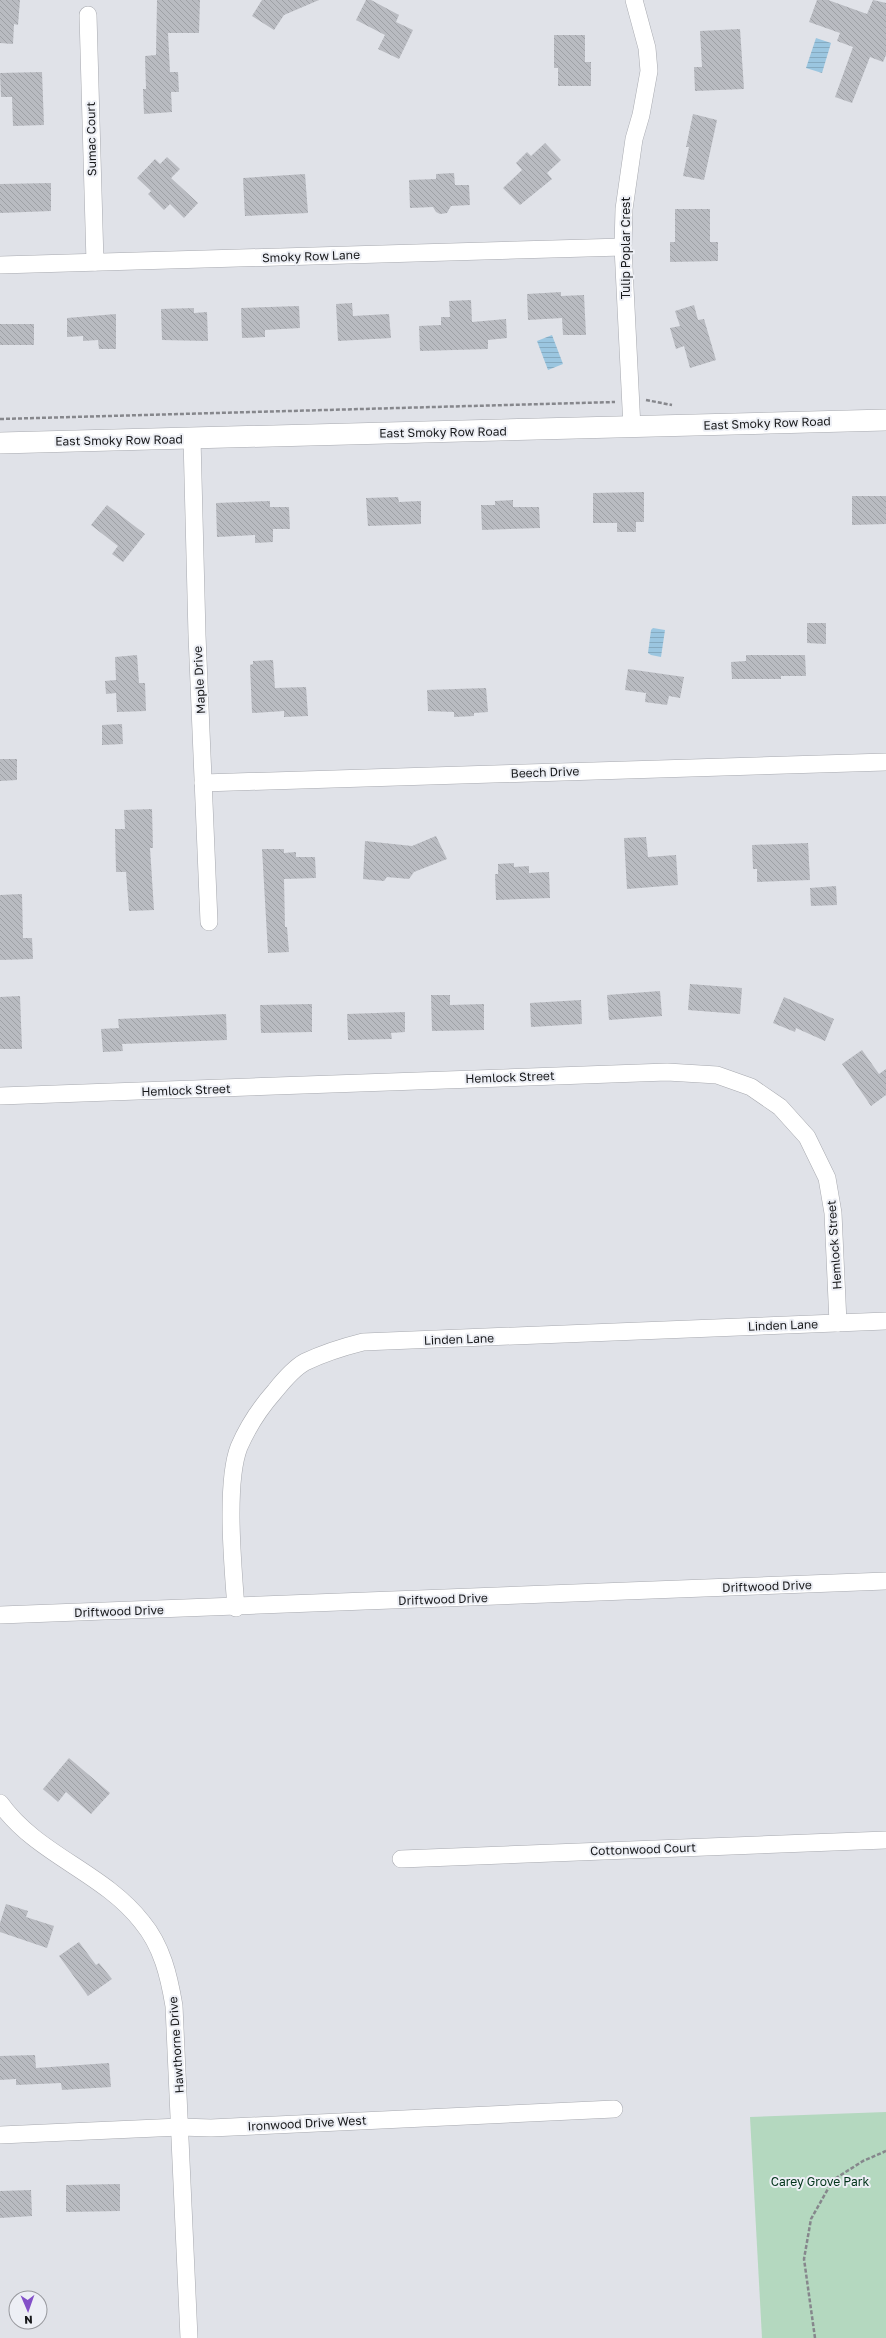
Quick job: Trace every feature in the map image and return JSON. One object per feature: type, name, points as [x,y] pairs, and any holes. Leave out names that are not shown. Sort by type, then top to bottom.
[{"type":"street","name":"Tulip Poplar Crest","points":[[632,428],[623,247],[626,185],[648,71],[647,48],[634,0]]},
{"type":"street","name":"Sumac Court","points":[[88,15],[95,262]]},
{"type":"street","name":"Smoky Row Lane","points":[[0,265],[623,247]]},
{"type":"street","name":"East Smoky Row Road","points":[[0,443],[632,428],[886,420]]},
{"type":"street","name":"Maple Drive","points":[[192,438],[197,635],[209,922]]},
{"type":"street","name":"Beech Drive","points":[[203,782],[886,762]]},
{"type":"street","name":"Hemlock Street","points":[[0,1096],[667,1072],[717,1075],[751,1088],[780,1107],[807,1137],[827,1178],[834,1213],[838,1323]]},
{"type":"street","name":"Linden Lane","points":[[236,1608],[232,1494],[235,1462],[251,1423],[263,1405],[284,1380],[304,1362],[330,1351],[363,1342],[886,1321]]},
{"type":"street","name":"Driftwood Drive","points":[[0,1616],[236,1608],[886,1581]]},
{"type":"street","name":"Hawthorne Drive","points":[[0,1803],[12,1818],[42,1846],[100,1885],[127,1906],[143,1922],[160,1950],[169,1978],[174,2006],[189,2338]]},
{"type":"street","name":"Cottonwood Court","points":[[401,1859],[886,1840]]},
{"type":"street","name":"Ironwood Drive West","points":[[0,2135],[180,2127],[219,2127],[614,2109]]},
{"type":"path","points":[[0,419],[620,401]]},
{"type":"path","points":[[815,2338],[804,2259],[811,2219],[832,2180],[863,2161],[886,2151]]},
{"type":"green space","name":"Carey Grove Park","points":[[886,2112],[886,2338],[762,2338],[750,2117]]},
{"type":"water","points":[[816,38],[831,43],[822,73],[806,68]]},
{"type":"water","points":[[552,335],[563,364],[548,370],[537,341]]},
{"type":"water","points":[[653,628],[665,630],[661,657],[648,653],[651,630]]},
{"type":"building","points":[[0,0],[20,0],[18,25],[14,24],[13,44],[0,43]]},
{"type":"building","points":[[157,0],[200,0],[199,33],[168,33],[170,72],[178,72],[179,92],[171,92],[172,112],[144,114],[143,89],[146,89],[145,56],[156,55]]},
{"type":"building","points":[[262,0],[319,0],[284,15],[274,30],[252,16]]},
{"type":"building","points":[[366,0],[371,0],[399,15],[396,22],[413,30],[399,59],[378,49],[385,35],[356,20]]},
{"type":"building","points":[[817,0],[828,0],[867,14],[873,0],[886,3],[886,55],[883,62],[870,57],[852,103],[835,97],[853,47],[837,41],[840,33],[809,22]]},
{"type":"building","points":[[740,29],[744,89],[695,91],[694,67],[702,67],[700,31]]},
{"type":"building","points":[[554,35],[585,35],[585,62],[591,62],[591,86],[558,86],[558,68],[554,68]]},
{"type":"building","points":[[42,72],[44,125],[13,126],[12,97],[1,97],[0,73]]},
{"type":"building","points":[[693,114],[717,120],[704,180],[683,176],[689,147],[686,147]]},
{"type":"building","points":[[545,143],[561,160],[547,173],[552,179],[520,205],[503,188],[522,170],[516,163],[527,152],[531,156]]},
{"type":"building","points":[[167,157],[180,169],[171,178],[198,203],[184,218],[170,204],[164,210],[148,194],[151,191],[137,178],[155,159],[160,164]]},
{"type":"building","points":[[454,173],[455,185],[469,185],[470,205],[451,206],[447,213],[440,214],[436,212],[433,207],[410,208],[409,180],[436,179],[436,174]]},
{"type":"building","points":[[305,174],[308,213],[245,216],[243,178]]},
{"type":"building","points":[[51,183],[51,211],[0,213],[0,184]]},
{"type":"building","points":[[675,209],[710,209],[710,242],[718,242],[718,261],[670,262],[670,242],[675,242]]},
{"type":"building","points":[[561,292],[561,296],[584,295],[586,335],[563,335],[562,318],[528,320],[527,294]]},
{"type":"building","points":[[471,300],[472,322],[506,319],[507,338],[488,340],[488,349],[420,351],[419,326],[441,325],[441,317],[450,317],[449,301]]},
{"type":"building","points":[[352,303],[353,316],[389,314],[391,338],[338,341],[336,304]]},
{"type":"building","points":[[694,305],[698,320],[704,319],[716,360],[690,368],[684,346],[676,349],[670,328],[680,326],[675,311]]},
{"type":"building","points":[[299,306],[300,328],[265,330],[265,337],[242,338],[241,308]]},
{"type":"building","points":[[194,308],[194,313],[207,312],[208,341],[162,340],[161,309]]},
{"type":"building","points":[[116,314],[116,349],[99,349],[98,340],[83,341],[83,336],[67,337],[67,318]]},
{"type":"building","points":[[0,324],[34,324],[34,345],[0,345]]},
{"type":"building","points":[[644,492],[644,522],[636,522],[636,532],[617,532],[617,523],[593,523],[593,493]]},
{"type":"building","points":[[852,496],[886,496],[886,524],[852,525]]},
{"type":"building","points":[[398,497],[399,502],[421,501],[421,524],[368,526],[366,498]]},
{"type":"building","points":[[513,500],[513,507],[539,507],[540,528],[482,530],[481,505],[495,505],[495,501]]},
{"type":"building","points":[[270,501],[270,507],[289,507],[290,529],[273,529],[273,542],[255,543],[255,535],[217,537],[216,503]]},
{"type":"building","points":[[107,505],[145,534],[123,562],[112,554],[118,546],[91,525]]},
{"type":"building","points":[[807,623],[826,623],[826,644],[807,643]]},
{"type":"building","points":[[137,655],[139,683],[145,683],[146,711],[117,712],[116,693],[106,694],[105,681],[116,680],[115,657]]},
{"type":"building","points":[[746,655],[805,655],[806,676],[781,676],[781,679],[732,679],[731,662],[746,661]]},
{"type":"building","points":[[273,660],[275,688],[306,687],[308,716],[284,717],[284,711],[252,713],[250,665],[253,664],[253,661]]},
{"type":"building","points":[[628,669],[684,677],[680,698],[669,696],[667,705],[645,702],[646,693],[625,690]]},
{"type":"building","points":[[486,688],[488,712],[474,713],[474,716],[454,717],[454,712],[428,711],[427,690]]},
{"type":"building","points":[[122,724],[123,744],[102,745],[102,725]]},
{"type":"building","points":[[0,759],[17,759],[17,780],[0,781]]},
{"type":"building","points":[[152,809],[153,848],[150,848],[154,910],[129,911],[126,872],[116,872],[115,829],[125,829],[124,810]]},
{"type":"building","points":[[436,836],[447,859],[414,872],[409,879],[387,877],[384,881],[363,879],[365,841],[412,846]]},
{"type":"building","points":[[646,837],[648,857],[676,855],[678,885],[627,889],[624,838]]},
{"type":"building","points":[[808,843],[810,880],[757,882],[757,869],[753,869],[752,845]]},
{"type":"building","points":[[262,849],[284,849],[284,853],[296,852],[296,857],[315,857],[316,878],[284,879],[285,927],[287,927],[289,952],[268,953]]},
{"type":"building","points":[[514,863],[514,867],[529,866],[529,873],[549,872],[550,898],[496,900],[495,874],[498,874],[498,864]]},
{"type":"building","points":[[836,886],[837,905],[811,906],[810,888]]},
{"type":"building","points":[[22,894],[23,938],[32,938],[33,959],[0,960],[0,895]]},
{"type":"building","points":[[690,984],[742,988],[740,1014],[688,1010]]},
{"type":"building","points":[[660,991],[662,1016],[609,1020],[607,995]]},
{"type":"building","points":[[431,995],[450,995],[450,1005],[484,1004],[484,1030],[432,1031]]},
{"type":"building","points":[[20,996],[22,1049],[0,1049],[0,997]]},
{"type":"building","points":[[784,997],[834,1019],[825,1041],[796,1028],[795,1032],[773,1023]]},
{"type":"building","points":[[581,1000],[582,1024],[531,1027],[530,1003]]},
{"type":"building","points":[[312,1004],[312,1032],[261,1033],[260,1005]]},
{"type":"building","points":[[405,1012],[405,1032],[391,1033],[392,1039],[348,1040],[347,1014]]},
{"type":"building","points":[[226,1014],[227,1040],[122,1044],[123,1051],[103,1052],[101,1029],[119,1028],[118,1019]]},
{"type":"building","points":[[862,1050],[879,1074],[886,1069],[886,1095],[871,1106],[842,1064]]},
{"type":"building","points":[[69,1758],[110,1793],[91,1814],[66,1792],[58,1802],[43,1789]]},
{"type":"building","points":[[6,1904],[28,1911],[26,1917],[54,1926],[47,1948],[0,1932],[0,1923]]},
{"type":"building","points":[[79,1942],[96,1965],[99,1963],[112,1979],[88,1996],[59,1956]]},
{"type":"building","points":[[35,2055],[36,2068],[109,2063],[111,2087],[62,2090],[61,2083],[16,2085],[16,2079],[0,2080],[0,2056]]},
{"type":"building","points":[[120,2184],[120,2211],[66,2212],[66,2185]]},
{"type":"building","points":[[31,2190],[32,2216],[0,2218],[0,2191]]}]
